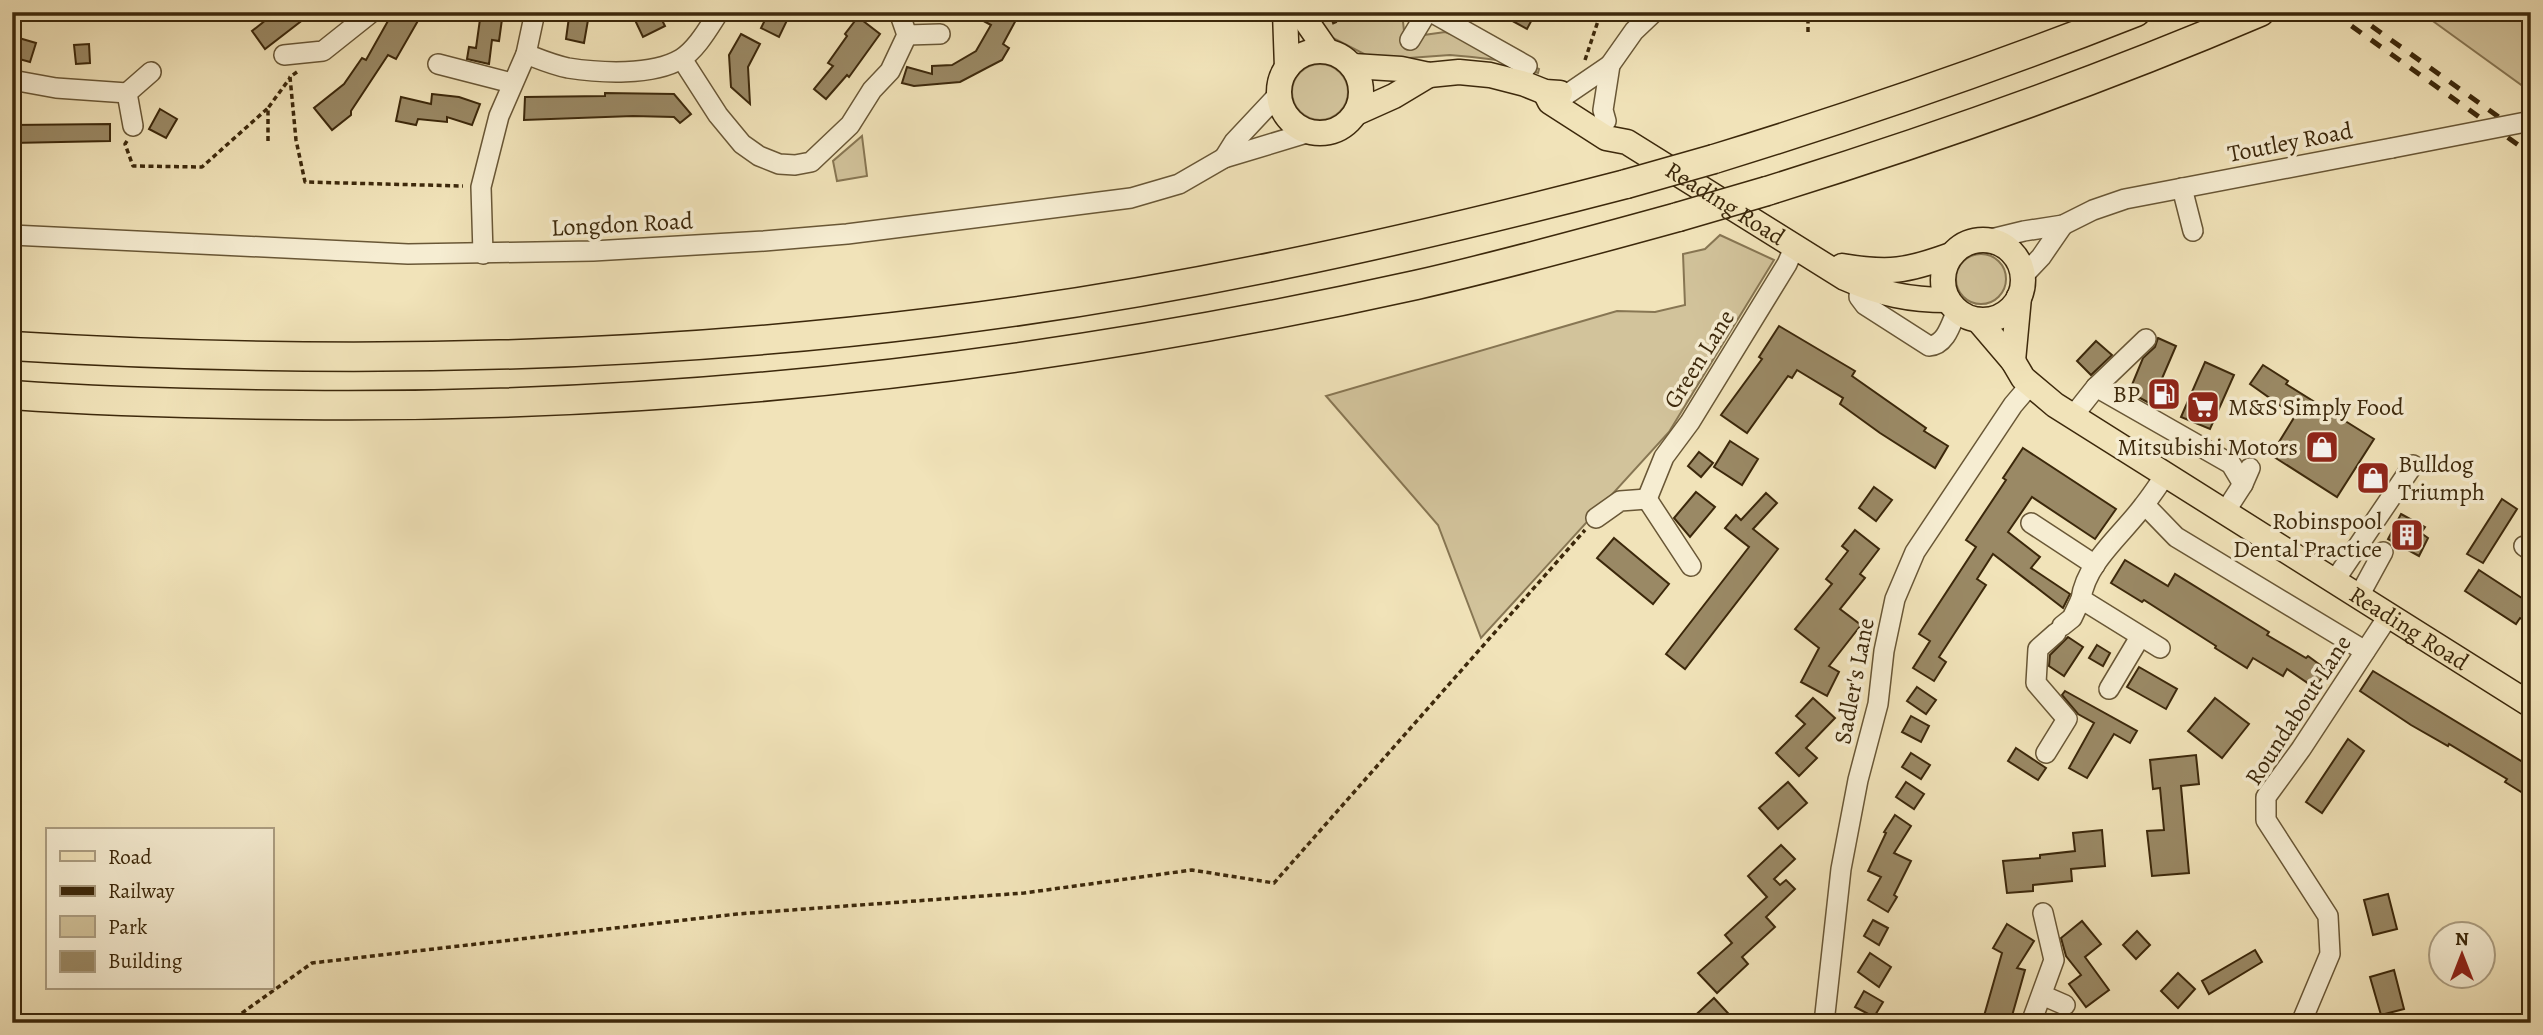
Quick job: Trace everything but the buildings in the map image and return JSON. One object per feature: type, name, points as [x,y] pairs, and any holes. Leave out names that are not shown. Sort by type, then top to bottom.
[{"type":"highway","points":[[12,346],[120,353],[301,358],[501,355],[699,345],[937,322],[1162,288],[1468,226],[1626,184],[1714,159],[1962,78],[2136,12]]},
{"type":"highway","points":[[12,395],[232,404],[401,406],[573,401],[763,388],[982,363],[1225,324],[1422,284],[1768,191],[2028,103],[2252,16]]},
{"type":"main road","points":[[1285,12],[1287,68]]},
{"type":"main road","points":[[1300,12],[1327,51]]},
{"type":"main road","points":[[1327,51],[1344,58],[1353,66],[1362,89],[1361,102],[1356,113],[1339,129],[1321,133],[1301,129],[1289,118],[1281,105],[1281,80],[1287,68],[1304,54],[1327,51]]},
{"type":"main road","name":"Reading Road","points":[[1353,66],[1401,69],[1429,75],[1459,72],[1490,75],[1525,84],[1555,94],[1606,121],[1620,132],[1627,142]]},
{"type":"main road","name":"Reading Road","points":[[1356,113],[1394,96],[1429,75]]},
{"type":"main road","name":"Reading Road","points":[[1555,94],[1550,102],[1606,138],[1627,142],[1824,264],[1845,278],[1862,295],[1881,293],[1961,310],[2013,361],[2030,385],[2073,416],[2531,705]]},
{"type":"main road","points":[[2013,361],[2021,287],[2019,263],[2011,252],[2000,244],[1987,240],[1967,243],[1951,256],[1943,277],[1961,310],[1988,320],[2006,313],[2021,287]]},
{"type":"main road","name":"Reading Road","points":[[1824,264],[1885,272],[1916,268],[1951,256]]},
{"type":"street","points":[[284,55],[325,56],[372,12]]},
{"type":"street","points":[[483,254],[481,187],[496,128],[526,54],[535,12]]},
{"type":"street","points":[[526,54],[566,68],[614,72],[649,69],[682,59],[704,35],[719,12]]},
{"type":"street","points":[[682,59],[718,115],[742,144],[759,156],[779,164],[811,162],[850,125],[872,90],[890,71],[907,35],[899,12]]},
{"type":"street","points":[[1410,40],[1429,12],[1527,66]]},
{"type":"street","points":[[1606,121],[1603,110],[1610,65],[1634,31],[1654,12]]},
{"type":"street","points":[[907,35],[940,34]]},
{"type":"street","points":[[439,64],[512,83]]},
{"type":"street","points":[[1555,94],[1610,65]]},
{"type":"street","points":[[12,80],[56,88],[127,93],[151,72]]},
{"type":"street","points":[[127,93],[133,126]]},
{"type":"street","name":"Longdon Road","points":[[1224,159],[1234,142],[1279,94]]},
{"type":"street","name":"Toutley Road","points":[[1987,240],[2063,225],[2111,203],[2531,121]]},
{"type":"street","name":"Longdon Road","points":[[12,235],[314,251],[483,254],[764,241],[846,234],[1131,198],[1179,184],[1224,159],[1310,132]]},
{"type":"street","points":[[2182,188],[2193,231]]},
{"type":"street","points":[[2021,287],[2063,225]]},
{"type":"street","name":"Green Lane","points":[[1647,499],[1664,457],[1690,422],[1787,264],[1795,246]]},
{"type":"street","points":[[1862,295],[1929,346],[1943,340],[1961,310]]},
{"type":"street","points":[[2073,416],[2096,387],[2146,339]]},
{"type":"street","name":"Sadler's Lane","points":[[1824,1023],[1840,869],[1857,780],[1878,704],[1884,651],[1895,599],[1915,552],[2013,405],[2030,385]]},
{"type":"street","points":[[2096,387],[2231,464],[2246,476],[2225,512]]},
{"type":"street","points":[[2334,580],[2413,465]]},
{"type":"street","points":[[2046,752],[2067,719],[2036,683],[2038,649],[2072,618],[2081,599],[2083,586],[2095,565],[2145,505],[2166,474]]},
{"type":"street","points":[[1596,518],[1620,501],[1647,499],[1691,566]]},
{"type":"street","points":[[2145,505],[2176,537],[2365,651]]},
{"type":"street","points":[[2031,523],[2095,565]]},
{"type":"street","points":[[2359,596],[2383,552]]},
{"type":"street","points":[[2081,599],[2160,648]]},
{"type":"street","name":"Roundabout Lane","points":[[2301,1023],[2330,954],[2328,916],[2266,820],[2266,797],[2301,750],[2389,614]]},
{"type":"street","points":[[2109,689],[2140,637]]},
{"type":"street","points":[[2031,1023],[2054,960],[2043,914]]},
{"type":"street","points":[[2042,995],[2065,1005]]},
{"type":"path","points":[[1345,18],[1351,12]]},
{"type":"path","points":[[1584,66],[1601,12]]},
{"type":"path","points":[[1808,12],[1808,32]]},
{"type":"path","points":[[133,126],[125,145],[132,166],[202,167],[268,108],[290,77],[325,56]]},
{"type":"path","points":[[290,77],[296,140],[305,183],[481,187]]},
{"type":"path","points":[[268,108],[268,141]]},
{"type":"path","points":[[228,1023],[312,963],[737,914],[1024,894],[1192,870],[1274,883],[1596,518]]},
{"type":"green space","points":[[1315,12],[1402,12],[1404,31],[1401,43],[1411,49],[1424,35],[1445,32],[1521,60],[1539,69],[1538,73],[1497,60],[1472,57],[1450,55],[1395,59],[1366,55],[1331,37]]},
{"type":"green space","points":[[2444,12],[2531,12],[2531,92],[2430,19]]},
{"type":"green space","points":[[1320,64],[1331,66],[1340,72],[1346,81],[1346,103],[1340,112],[1331,118],[1320,120],[1309,118],[1300,112],[1294,103],[1292,92],[1294,81],[1300,72],[1309,66]]},
{"type":"green space","points":[[862,136],[867,176],[837,181],[833,161]]},
{"type":"green space","points":[[1720,235],[1774,260],[1669,432],[1481,638],[1438,525],[1326,396],[1617,311],[1655,312],[1685,305],[1683,254],[1705,249]]},
{"type":"green space","points":[[1971,255],[1991,255],[2005,269],[2005,289],[1991,303],[1971,303],[1957,289],[1957,269]]},
{"type":"railway","points":[[2332,12],[2531,154]]},
{"type":"railway","points":[[2352,12],[2531,140]]},
{"type":"place","name":"BP","points":[[2164,394]]},
{"type":"place","name":"M&S Simply Food","points":[[2203,407]]},
{"type":"place","name":"Mitsubishi Motors","points":[[2322,447]]},
{"type":"place","name":"Bulldog Triumph","points":[[2373,478]]},
{"type":"place","name":"Robinspool Dental Practice","points":[[2407,535]]}]
